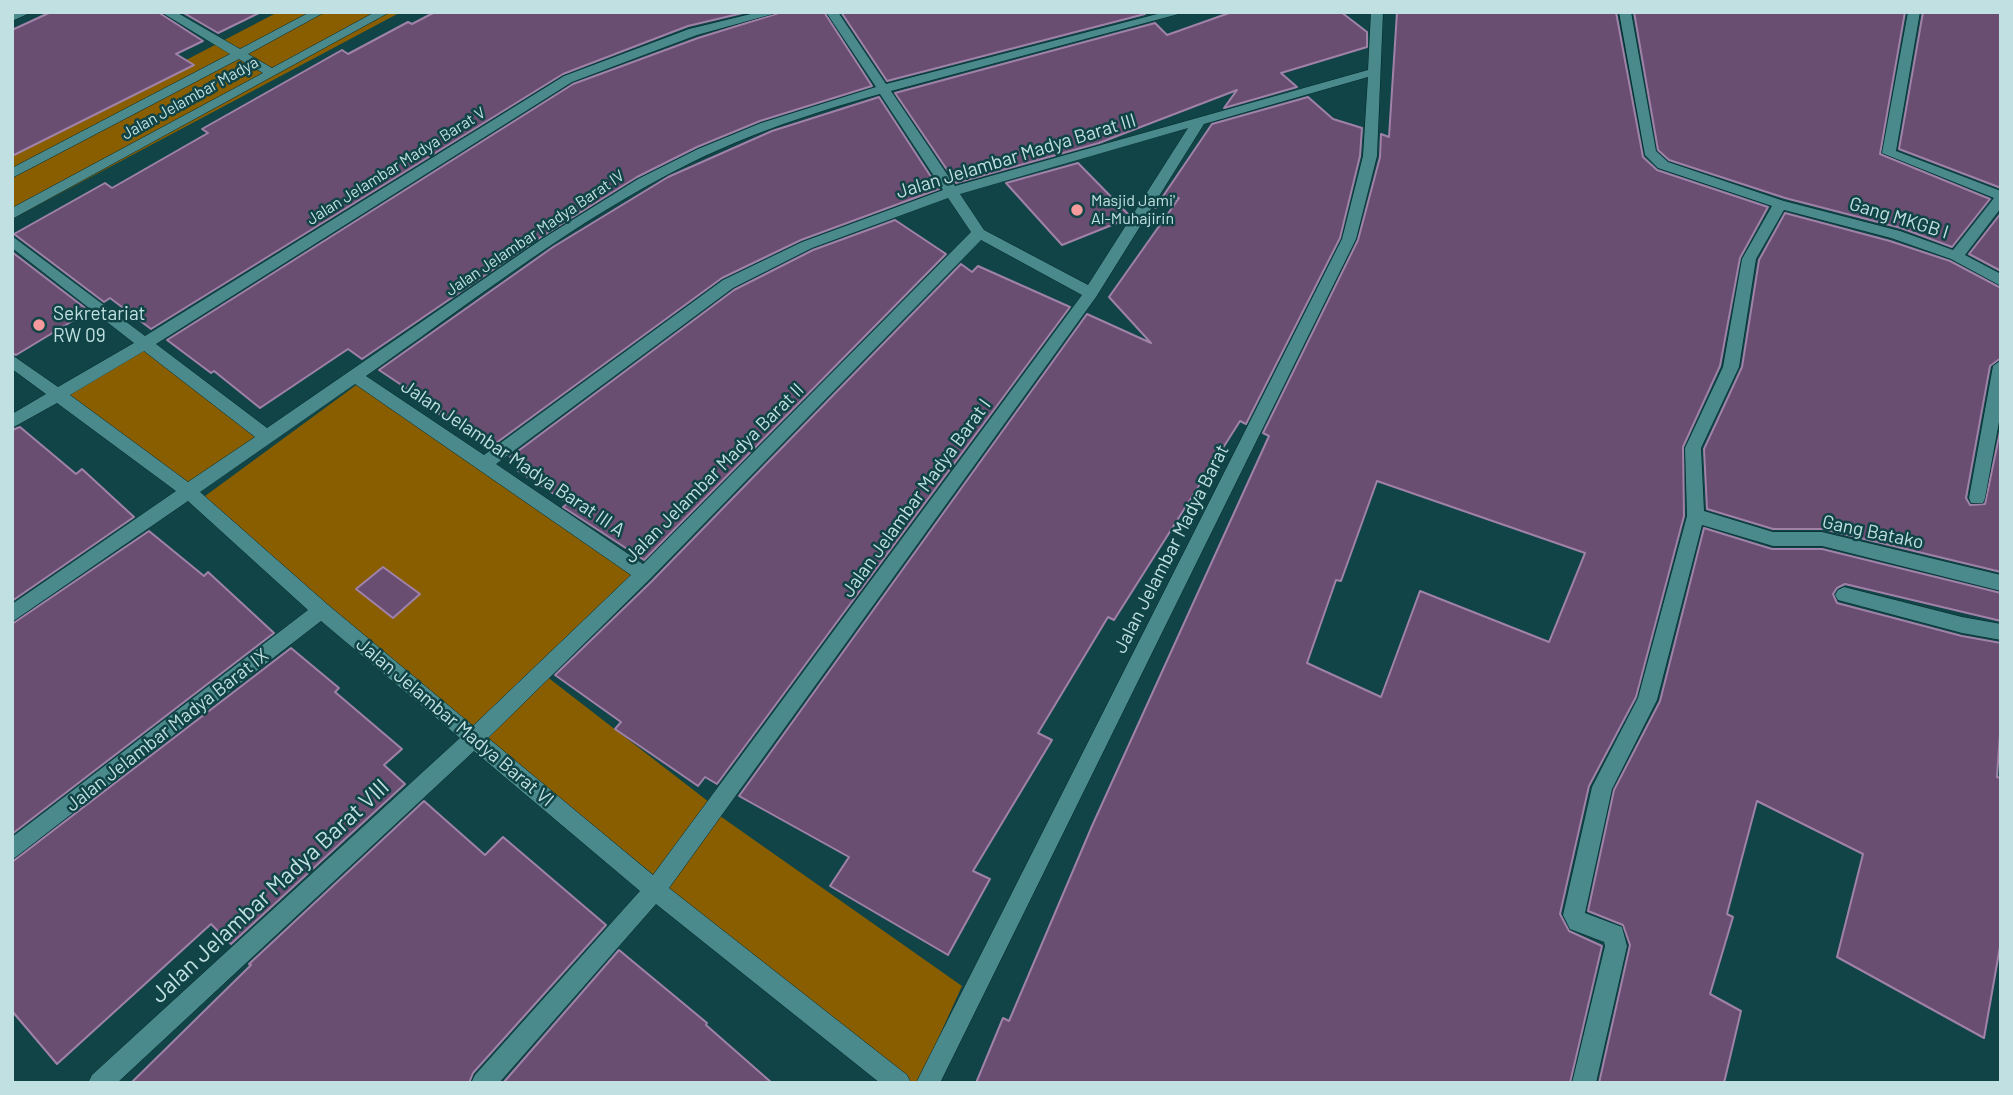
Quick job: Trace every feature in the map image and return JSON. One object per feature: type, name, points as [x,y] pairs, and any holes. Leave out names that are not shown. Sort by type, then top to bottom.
[{"type":"street","points":[[12,18],[26,12]]},
{"type":"street","points":[[167,12],[272,73]]},
{"type":"street","name":"Jalan Jelambar Madya","points":[[12,174],[319,12]]},
{"type":"street","name":"Jalan Jelambar Madya","points":[[12,214],[384,12]]},
{"type":"street","name":"Jalan Jelambar Madya Barat V","points":[[12,422],[145,343],[568,79],[692,32],[774,12]]},
{"type":"street","points":[[832,12],[979,233],[1091,293]]},
{"type":"street","name":"Jalan Jelambar Madya Barat IV","points":[[12,614],[593,211],[702,152],[756,130],[882,89],[1180,12]]},
{"type":"street","name":"Jalan Jelambar Madya Barat","points":[[928,1083],[1349,239],[1370,156],[1377,12]]},
{"type":"street","name":"Gang MKGB I","points":[[1625,12],[1650,152],[1662,165],[1780,204],[1895,234],[1956,256],[2001,281]]},
{"type":"street","points":[[1914,12],[1889,153],[2001,197],[1956,256]]},
{"type":"street","name":"Jalan Jelambar Madya Barat III","points":[[484,464],[681,316],[746,274],[807,245],[953,191],[1373,72]]},
{"type":"street","name":"Jalan Jelambar Madya Barat I","points":[[483,1083],[655,890],[1091,293],[1199,122]]},
{"type":"street","points":[[1584,1083],[1616,940],[1614,935],[1578,921],[1574,915],[1602,787],[1647,701],[1696,516],[1693,448],[1731,367],[1749,259],[1780,204]]},
{"type":"street","name":"Jalan Jelambar Madya Barat II","points":[[475,737],[645,574],[979,233]]},
{"type":"street","points":[[12,240],[268,438]]},
{"type":"street","name":"Jalan Jelambar Madya Barat VI","points":[[12,360],[189,492],[321,610],[655,890],[899,1083]]},
{"type":"street","points":[[1977,498],[2001,366]]},
{"type":"street","name":"Jalan Jelambar Madya Barat III A","points":[[357,377],[645,574]]},
{"type":"street","name":"Gang Batako","points":[[1696,516],[1773,540],[1822,539],[2001,583]]},
{"type":"street","points":[[1844,595],[1962,625],[2001,632]]},
{"type":"street","name":"Jalan Jelambar Madya Barat IX","points":[[12,850],[321,610]]},
{"type":"street","name":"Jalan Jelambar Madya Barat VIII","points":[[100,1083],[475,737]]},
{"type":"shaded area","points":[[278,12],[401,12],[12,219],[12,151]]},
{"type":"shaded area","points":[[144,346],[265,440],[192,486],[62,395]]},
{"type":"shaded area","points":[[359,383],[635,576],[474,731],[201,499]]},
{"type":"shaded area","points":[[546,676],[709,802],[655,876],[483,736]]},
{"type":"shaded area","points":[[720,816],[962,986],[918,1083],[912,1083],[666,888]]},
{"type":"building","points":[[51,12],[158,12],[203,41],[176,54],[194,65],[12,156],[12,30]]},
{"type":"building","points":[[182,12],[261,12],[218,33]]},
{"type":"building","points":[[435,12],[747,12],[688,26],[563,74],[151,329],[110,298],[104,302],[14,234],[105,183],[112,188],[208,133],[202,129],[342,50],[348,54],[408,22],[412,24]]},
{"type":"building","points":[[782,12],[824,12],[872,86],[760,121],[697,147],[637,177],[541,237],[362,359],[348,349],[260,408],[214,371],[211,373],[167,340],[573,84],[698,38]]},
{"type":"building","points":[[841,12],[1143,12],[1145,14],[887,81]]},
{"type":"building","points":[[1232,12],[1341,12],[1367,32],[1367,47],[1281,73],[1297,87],[1224,108],[1237,90],[1099,143],[956,183],[895,93],[1155,23],[1167,35]]},
{"type":"building","points":[[1397,12],[1616,12],[1643,157],[1657,170],[1768,207],[1740,258],[1720,366],[1683,447],[1684,516],[1636,697],[1589,786],[1560,914],[1569,931],[1602,946],[1570,1083],[976,1083],[1003,1018],[1009,1021],[1092,826],[1269,436],[1263,433],[1358,240],[1380,157],[1381,134],[1389,137]],"holes":[[[1377,481],[1585,553],[1549,642],[1420,591],[1381,697],[1307,663],[1336,580],[1341,581]]]},
{"type":"building","points":[[1634,12],[1905,12],[1880,154],[1990,199],[1952,247],[1901,228],[1785,198],[1669,160],[1658,150]]},
{"type":"building","points":[[1923,12],[2001,12],[2001,188],[1899,149]]},
{"type":"building","points":[[879,97],[939,189],[801,240],[722,278],[492,446],[439,414],[442,412],[379,370],[553,247],[668,177],[772,131]]},
{"type":"building","points":[[1308,97],[1333,119],[1362,128],[1360,156],[1340,238],[1246,424],[1240,421],[1114,620],[1108,617],[1038,733],[1052,740],[973,871],[990,879],[948,955],[830,886],[849,857],[739,796],[1087,314],[1151,343],[1109,297],[1179,198],[1155,208],[1212,124]]},
{"type":"building","name":"Masjid Jami' Al-Muhajirin","points":[[1078,163],[1129,215],[1127,219],[1062,245],[1006,183]]},
{"type":"building","points":[[1785,213],[1890,241],[1950,261],[2001,288],[2001,358],[1990,366],[1966,498],[1970,505],[1985,504],[2001,427],[2001,572],[1823,529],[1773,529],[1707,509],[1704,449],[1742,367],[1759,260]]},
{"type":"building","points":[[2001,213],[2001,271],[1969,254]]},
{"type":"building","points":[[895,220],[946,254],[644,560],[563,507],[568,503],[518,471],[524,466],[510,457],[734,290],[813,250]]},
{"type":"building","name":"Sekretariat RW 09","points":[[12,252],[89,311],[16,355],[12,353]]},
{"type":"building","points":[[961,264],[972,272],[978,266],[1070,307],[717,784],[705,777],[698,786],[615,729],[621,722],[555,675],[652,581]]},
{"type":"building","points":[[20,427],[76,474],[82,469],[134,517],[12,601],[12,430]]},
{"type":"building","points":[[1704,528],[1772,549],[1822,549],[2001,593],[2001,621],[1845,584],[1833,594],[1837,603],[1962,636],[2001,643],[2001,720],[1997,777],[2001,778],[2001,941],[1984,1038],[1837,957],[1863,854],[1757,801],[1727,914],[1733,917],[1710,994],[1741,1011],[1724,1083],[1599,1083],[1630,945],[1623,925],[1588,911],[1614,790],[1660,701]]},
{"type":"building","points":[[149,531],[204,576],[208,572],[274,633],[12,834],[12,624]]},
{"type":"building","points":[[383,567],[420,594],[393,618],[356,589]]},
{"type":"building","points":[[291,648],[339,688],[335,692],[402,749],[384,765],[405,784],[231,944],[211,924],[57,1064],[12,1011],[12,862]]},
{"type":"building","points":[[424,801],[485,855],[503,837],[606,925],[473,1073],[469,1083],[131,1083],[251,965],[249,964]]},
{"type":"building","points":[[619,950],[707,1023],[706,1025],[772,1083],[503,1083]]},
{"type":"place","name":"Masjid Jami' Al-Muhajirin","points":[[1077,210]]},
{"type":"place","name":"Sekretariat RW 09","points":[[39,325]]}]
